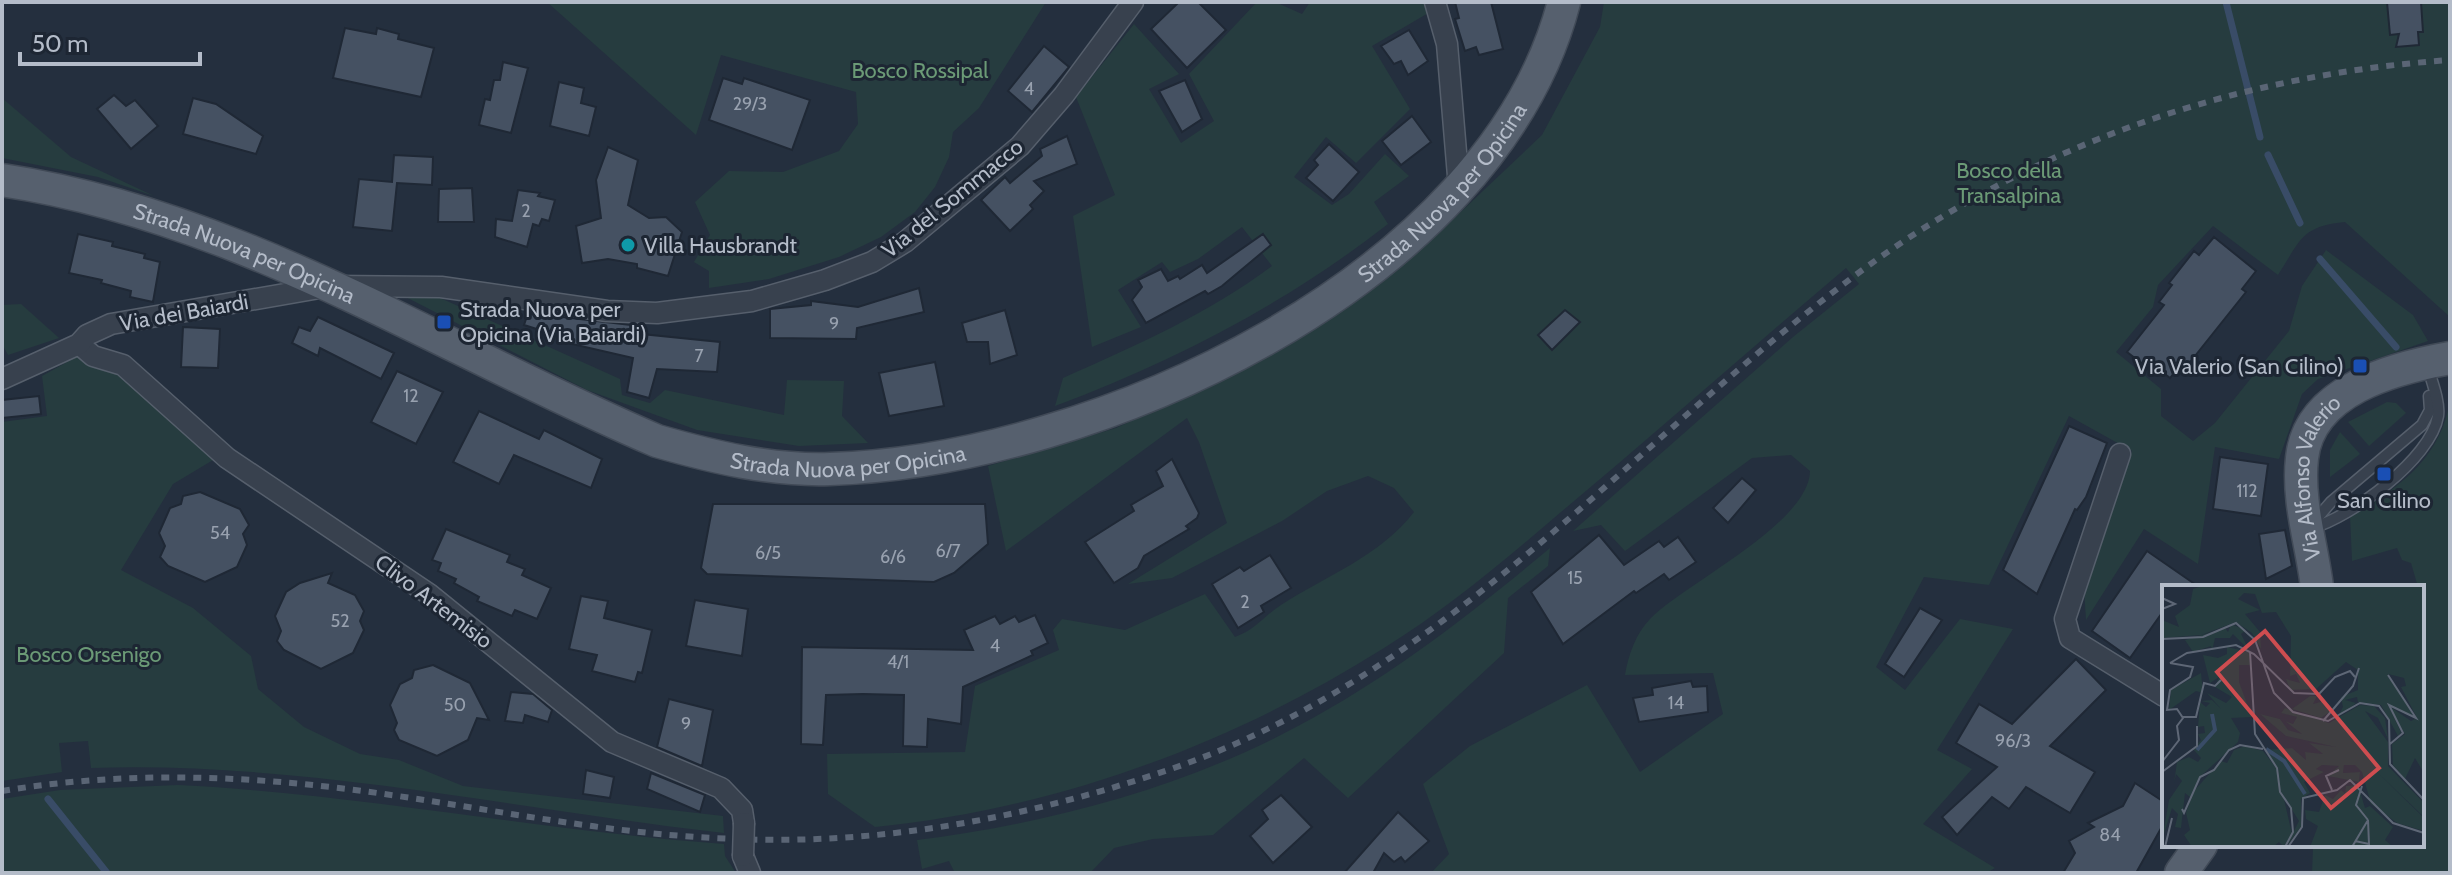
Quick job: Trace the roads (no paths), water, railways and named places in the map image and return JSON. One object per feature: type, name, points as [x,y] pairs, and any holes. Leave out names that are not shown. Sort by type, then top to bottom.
[{"type":"main road","name":"Strada Nuova per Opicina","points":[[2,180],[124,205],[257,254],[657,441],[728,459],[781,467],[879,466],[961,455],[1020,441],[1098,416],[1181,381],[1262,341],[1337,293],[1418,230],[1459,189],[1502,135],[1522,99],[1564,2]]},
{"type":"main road","name":"Via Alfonso Valerio","points":[[2317,585],[2307,529],[2302,459],[2307,436],[2335,400],[2364,384],[2438,360]]},
{"type":"main road","points":[[2181,873],[2200,847]]},
{"type":"street","name":"Via del Sommacco","points":[[331,286],[441,287],[607,311],[657,313],[752,301],[825,280],[872,262],[905,242],[1020,146],[1064,95],[1133,2]]},
{"type":"street","points":[[1435,2],[1447,44],[1459,189]]},
{"type":"street","name":"Via dei Baiardi","points":[[2,379],[79,344],[87,335],[132,319],[331,286]]},
{"type":"street","name":"Clivo Artemisio","points":[[79,344],[93,356],[123,365],[227,458],[429,594],[603,736],[636,754],[721,788],[742,810],[747,864]]},
{"type":"street","points":[[2120,454],[2065,619],[2070,638],[2162,695]]},
{"type":"lane","points":[[2307,529],[2335,521],[2413,461],[2425,447],[2439,414],[2438,360]]},
{"type":"lane","points":[[2307,529],[2331,502],[2427,419],[2438,360]]},
{"type":"waterway","points":[[2226,2],[2260,137]]},
{"type":"waterway","points":[[2268,155],[2300,223]]},
{"type":"waterway","points":[[2320,259],[2396,347]]},
{"type":"waterway","points":[[48,799],[107,873]]},
{"type":"railway","points":[[2,791],[137,778],[273,781],[363,791],[642,832],[792,840],[902,832],[957,824],[1011,814],[1118,786],[1171,769],[1271,727],[1363,676],[1449,616],[1531,551],[1770,343],[1853,277],[1920,231],[1989,190],[2061,155],[2135,125],[2212,101],[2290,82],[2369,68],[2450,60]]},
{"type":"place","name":"Villa Hausbrandt","points":[[628,245]]},
{"type":"place","name":"Strada Nuova per Opicina (Via Baiardi)","points":[[444,322]]},
{"type":"place","name":"Via Valerio (San Cilino)","points":[[2360,366]]},
{"type":"place","name":"San Cilino","points":[[2384,474]]},
{"type":"park label","name":"Bosco Rossipal","points":[[920,70]]},
{"type":"park label","name":"Bosco della Transalpina","points":[[2009,182]]},
{"type":"park label","name":"Bosco Orsenigo","points":[[89,654]]}]
